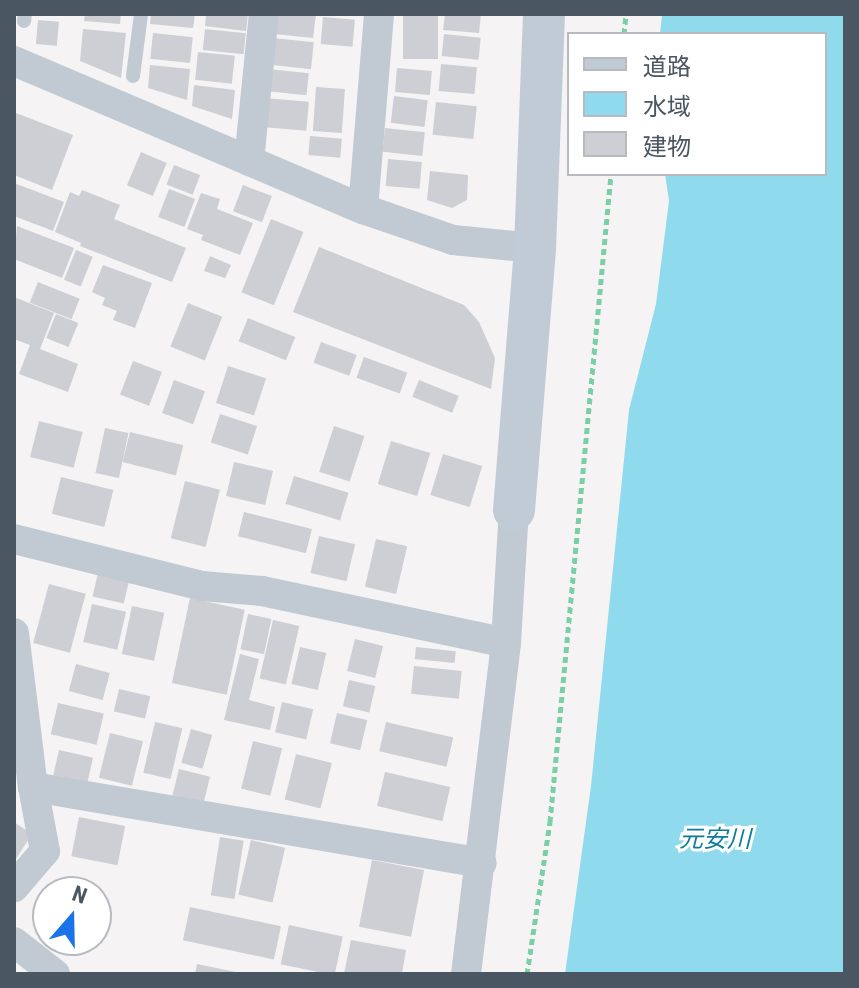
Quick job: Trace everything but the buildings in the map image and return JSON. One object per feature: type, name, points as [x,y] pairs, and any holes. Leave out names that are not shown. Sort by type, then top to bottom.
[{"type":"street","points":[[249,161],[264,14]]},
{"type":"street","points":[[363,209],[379,14]]},
{"type":"street","points":[[466,974],[482,863],[506,643],[535,248],[544,14]]},
{"type":"street","points":[[14,61],[363,209],[453,240],[535,248]]},
{"type":"street","points":[[14,539],[202,586],[262,591],[506,643]]},
{"type":"street","points":[[14,633],[15,674],[45,851],[14,887]]},
{"type":"street","points":[[33,787],[482,863]]},
{"type":"street","points":[[14,942],[55,974]]},
{"type":"lane","points":[[133,76],[141,14]]},
{"type":"path","points":[[527,974],[550,822],[611,176]]},
{"type":"water","name":"元安川","points":[[662,14],[845,14],[845,974],[565,974],[591,786],[629,410],[656,304],[669,201],[665,176],[827,176],[827,32],[660,32]]}]
